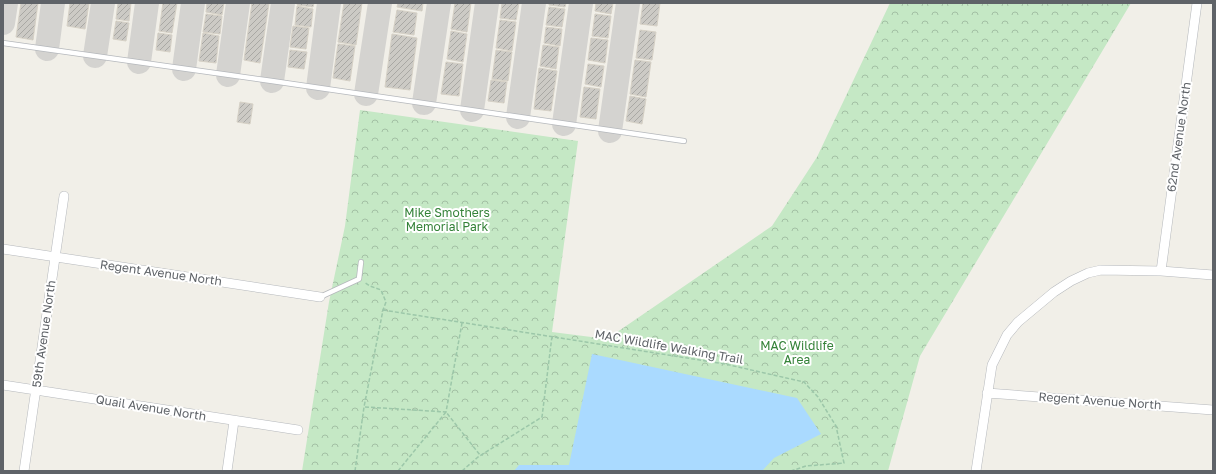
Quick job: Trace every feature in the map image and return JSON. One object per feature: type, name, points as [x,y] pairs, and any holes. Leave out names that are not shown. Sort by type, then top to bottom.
[{"type":"street","name":"62nd Avenue North","points":[[1161,271],[1197,3]]},
{"type":"street","name":"59th Avenue North","points":[[24,471],[64,196]]},
{"type":"street","name":"Regent Avenue North","points":[[3,249],[320,297]]},
{"type":"street","points":[[976,471],[992,365],[1007,335],[1018,322],[1054,292],[1071,281],[1088,273],[1101,270],[1161,271],[1213,275]]},
{"type":"street","name":"Quail Avenue North","points":[[3,385],[298,430]]},
{"type":"street","name":"Regent Avenue North","points":[[987,393],[1213,410]]},
{"type":"street","points":[[227,471],[234,421]]},
{"type":"lane","points":[[3,43],[684,142]]},
{"type":"lane","points":[[320,297],[359,279],[362,262]]},
{"type":"path","points":[[355,471],[364,407],[383,310],[386,302],[381,290],[370,286],[359,279]]},
{"type":"path","name":"MAC Wildlife Walking Trail","points":[[383,310],[725,364],[804,382],[818,397],[836,426],[844,463],[806,466],[791,471]]},
{"type":"path","points":[[398,471],[446,412],[462,322]]},
{"type":"path","points":[[462,471],[480,455],[542,416],[552,336]]},
{"type":"path","points":[[364,407],[446,412],[480,455]]},
{"type":"green space","name":"MAC Wildlife Area","points":[[890,3],[1131,3],[920,356],[888,471],[302,471],[329,302],[345,226],[360,110],[578,141],[552,332],[607,339],[772,226],[817,157]]},
{"type":"water","points":[[592,354],[797,398],[821,434],[774,458],[762,471],[514,471],[519,465],[569,465]]},
{"type":"building","points":[[21,3],[38,3],[33,40],[16,37]]},
{"type":"building","points":[[70,3],[89,3],[85,29],[67,26]]},
{"type":"building","points":[[118,3],[131,3],[129,21],[116,19]]},
{"type":"building","points":[[163,3],[177,3],[172,33],[159,31]]},
{"type":"building","points":[[207,3],[224,3],[222,15],[206,12]]},
{"type":"building","points":[[252,3],[269,3],[260,63],[244,60]]},
{"type":"building","points":[[298,3],[314,3],[313,7],[297,5]]},
{"type":"building","points":[[344,3],[362,3],[356,45],[338,42]]},
{"type":"building","points":[[398,3],[423,3],[422,11],[397,7]]},
{"type":"building","points":[[455,3],[471,3],[467,32],[451,29]]},
{"type":"building","points":[[502,3],[519,3],[516,20],[500,18]]},
{"type":"building","points":[[549,3],[566,3],[565,7],[549,5]]},
{"type":"building","points":[[596,3],[613,3],[611,14],[595,11]]},
{"type":"building","points":[[643,3],[660,3],[657,26],[640,24]]},
{"type":"building","points":[[297,6],[313,9],[311,27],[295,25]]},
{"type":"building","points":[[549,7],[565,9],[562,27],[546,25]]},
{"type":"building","points":[[397,10],[417,13],[414,35],[393,32]]},
{"type":"building","points":[[206,14],[222,16],[220,34],[203,32]]},
{"type":"building","points":[[595,14],[611,16],[608,38],[592,36]]},
{"type":"building","points":[[500,20],[516,22],[512,51],[496,48]]},
{"type":"building","points":[[116,21],[129,23],[126,41],[113,39]]},
{"type":"building","points":[[293,26],[309,28],[306,49],[290,47]]},
{"type":"building","points":[[546,27],[562,29],[560,46],[544,43]]},
{"type":"building","points":[[640,30],[656,32],[652,60],[636,58]]},
{"type":"building","points":[[451,31],[467,34],[463,62],[447,59]]},
{"type":"building","points":[[158,33],[172,35],[170,52],[156,50]]},
{"type":"building","points":[[203,33],[219,36],[216,63],[199,61]]},
{"type":"building","points":[[392,34],[417,38],[410,90],[385,87]]},
{"type":"building","points":[[591,38],[608,40],[605,63],[588,60]]},
{"type":"building","points":[[338,44],[355,46],[350,81],[333,78]]},
{"type":"building","points":[[543,45],[559,47],[556,69],[540,66]]},
{"type":"building","points":[[290,50],[307,52],[304,69],[288,67]]},
{"type":"building","points":[[496,50],[512,52],[508,81],[492,79]]},
{"type":"building","points":[[635,60],[651,62],[646,97],[630,94]]},
{"type":"building","points":[[446,62],[463,64],[459,96],[441,94]]},
{"type":"building","points":[[588,64],[604,66],[601,87],[585,84]]},
{"type":"building","points":[[539,68],[557,71],[551,111],[534,109]]},
{"type":"building","points":[[491,80],[507,82],[504,103],[488,101]]},
{"type":"building","points":[[584,87],[600,89],[596,119],[580,117]]},
{"type":"building","points":[[630,96],[646,99],[642,124],[626,121]]},
{"type":"building","points":[[240,102],[253,104],[250,124],[237,122]]},
{"type":"taxiway","points":[[3,23],[6,3]]},
{"type":"taxiway","points":[[47,49],[53,3]]},
{"type":"taxiway","points":[[95,56],[103,3]]},
{"type":"taxiway","points":[[139,62],[147,3]]},
{"type":"taxiway","points":[[184,69],[193,3]]},
{"type":"taxiway","points":[[228,75],[238,3]]},
{"type":"taxiway","points":[[272,81],[283,3]]},
{"type":"taxiway","points":[[318,88],[329,3]]},
{"type":"taxiway","points":[[366,94],[380,3]]},
{"type":"taxiway","points":[[424,103],[439,3]]},
{"type":"taxiway","points":[[472,110],[487,3]]},
{"type":"taxiway","points":[[518,117],[534,3]]},
{"type":"taxiway","points":[[564,124],[581,3]]},
{"type":"taxiway","points":[[610,131],[628,3]]},
{"type":"park label","name":"Mike Smothers Memorial Park","points":[[447,220]]}]
